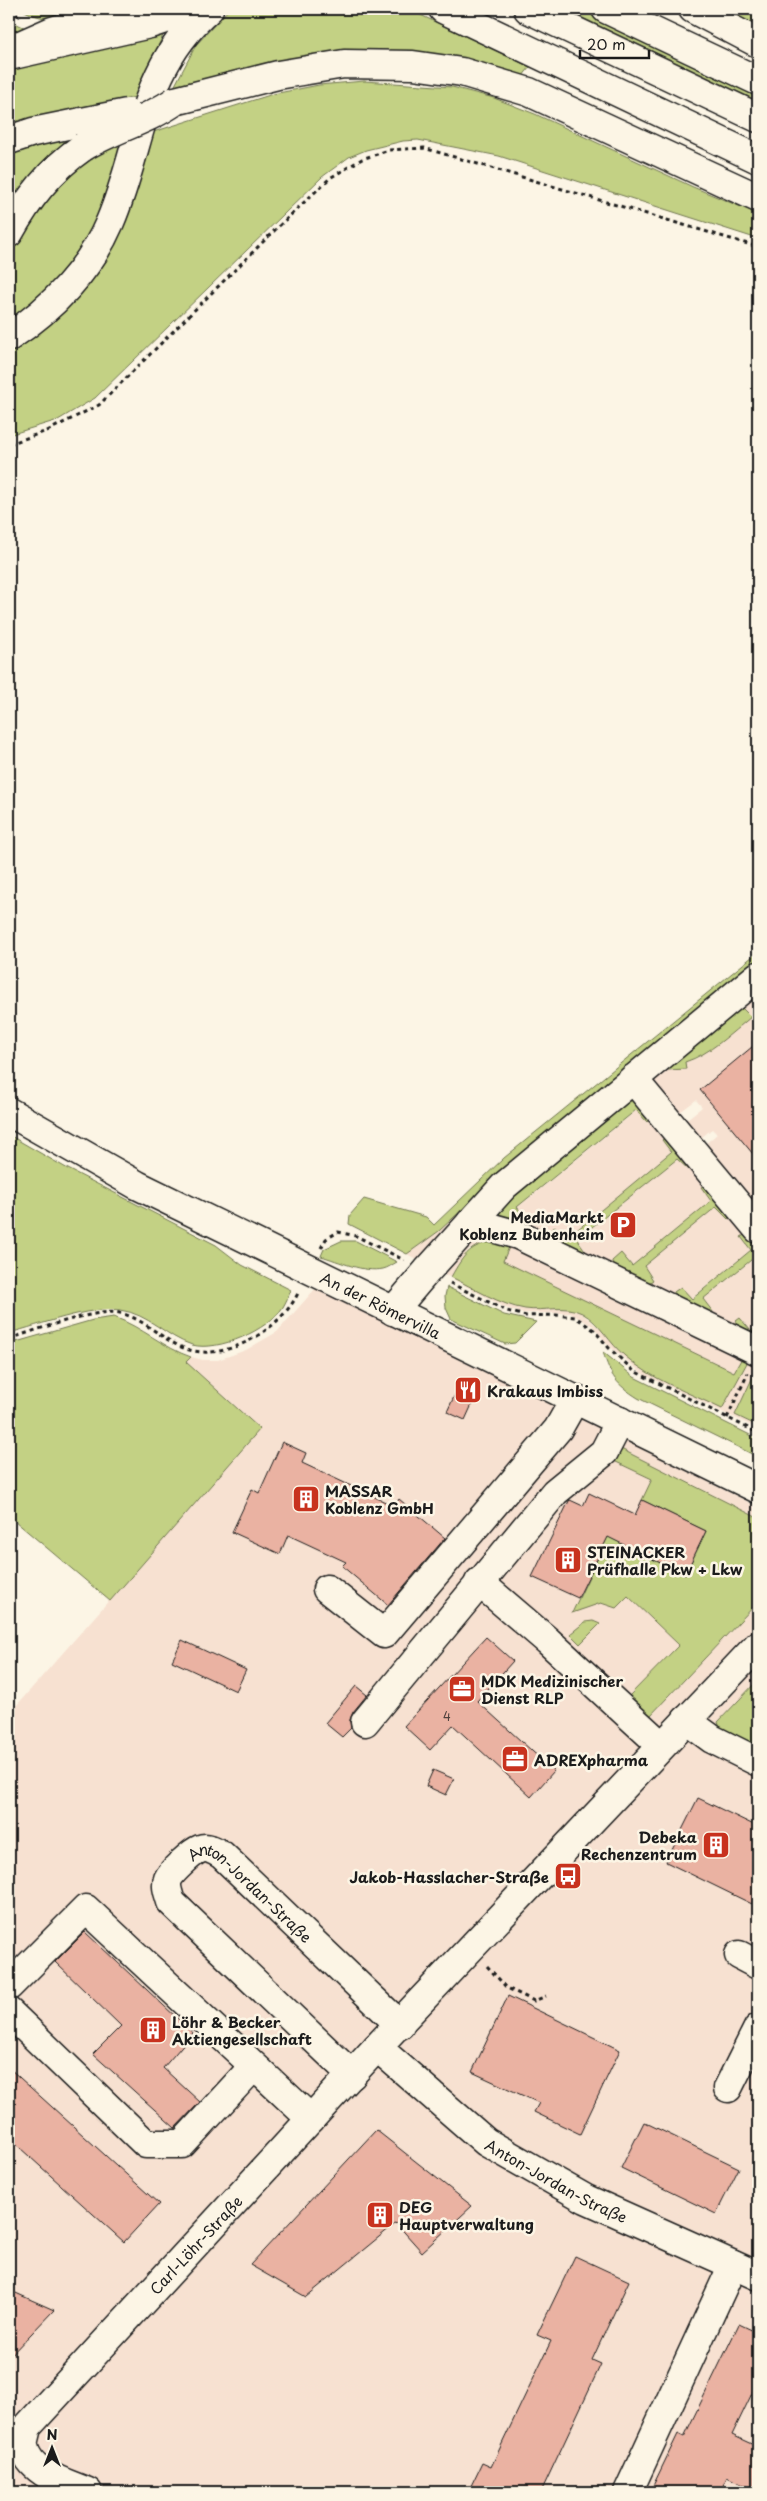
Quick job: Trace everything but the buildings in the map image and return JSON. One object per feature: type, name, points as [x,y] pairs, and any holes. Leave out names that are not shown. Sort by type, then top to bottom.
[{"type":"main road","points":[[9,50],[52,31],[122,9]]},
{"type":"main road","points":[[9,56],[150,24],[196,9]]},
{"type":"main road","points":[[9,337],[29,323],[52,302],[91,257],[116,210],[141,120],[159,74],[187,30],[208,9]]},
{"type":"main road","points":[[443,9],[758,159]]},
{"type":"main road","points":[[528,9],[758,118]]},
{"type":"main road","points":[[606,9],[758,81]]},
{"type":"main road","points":[[693,9],[758,43]]},
{"type":"main road","points":[[9,140],[33,132],[82,134],[113,131],[153,115],[175,102],[299,70],[344,64],[413,65],[462,72],[529,92],[758,198]]},
{"type":"main road","points":[[9,233],[20,213],[44,180],[82,134]]},
{"type":"main road","points":[[393,1311],[426,1270],[504,1186],[758,976]]},
{"type":"main road","points":[[633,1079],[758,1228]]},
{"type":"main road","name":"An der Römervilla","points":[[9,1112],[136,1185],[754,1485]]},
{"type":"main road","points":[[471,1222],[528,1240],[754,1360]]},
{"type":"main road","points":[[327,1588],[384,1634],[558,1429],[575,1399]]},
{"type":"main road","points":[[364,1722],[555,1492],[604,1452],[620,1421]]},
{"type":"main road","points":[[479,1582],[548,1641],[661,1745]]},
{"type":"main road","points":[[377,2048],[661,1745],[758,1645]]},
{"type":"main road","points":[[686,1720],[712,1739],[758,1762]]},
{"type":"main road","name":"Anton-Jordan-Straße","points":[[352,2075],[171,1902],[167,1889],[169,1878],[188,1857],[201,1848],[211,1849],[222,1855],[400,2025]]},
{"type":"main road","points":[[9,1986],[86,1909],[253,2067],[311,2119]]},
{"type":"main road","points":[[9,2012],[146,2144],[182,2144],[253,2067]]},
{"type":"main road","points":[[728,2088],[758,2028]]},
{"type":"main road","name":"Anton-Jordan-Straße","points":[[377,2048],[486,2142],[586,2199],[758,2276]]},
{"type":"main road","name":"Carl-Löhr-Straße","points":[[88,2492],[43,2472],[30,2460],[23,2446],[27,2427],[377,2048]]},
{"type":"main road","points":[[628,2492],[733,2265]]},
{"type":"path","points":[[9,444],[47,431],[99,405],[279,226],[330,178],[362,159],[389,150],[424,148],[758,247]]},
{"type":"path","points":[[9,1339],[94,1314],[118,1313],[135,1319],[187,1349],[206,1353],[221,1350],[268,1331],[281,1319],[294,1303],[308,1268],[326,1239],[338,1232],[356,1236],[507,1311],[526,1316],[556,1315],[575,1317],[594,1330],[609,1348],[634,1371],[758,1433]]},
{"type":"path","points":[[727,1418],[754,1360]]},
{"type":"path","points":[[471,1949],[507,1988],[534,2001],[546,1996]]},
{"type":"shaded area","points":[[758,962],[758,1246],[750,1236],[741,1237],[751,1250],[691,1299],[674,1292],[713,1312],[703,1299],[757,1256],[758,1325],[751,1331],[736,1321],[758,1338],[758,1366],[735,1415],[758,1426],[758,1429],[643,1374],[607,1344],[593,1326],[570,1313],[522,1313],[506,1308],[407,1254],[439,1231],[492,1182]],"holes":[[[750,1016],[717,1044],[697,1058],[685,1062]],[[696,1100],[702,1107],[683,1120],[680,1112]],[[640,1102],[647,1122],[637,1110],[517,1208]],[[712,1129],[717,1134],[704,1145],[702,1137]],[[662,1140],[677,1159],[577,1240],[587,1252],[548,1233],[555,1226],[565,1240],[671,1152]],[[712,1201],[716,1207],[643,1267],[653,1278],[612,1261],[621,1254],[632,1266]],[[510,1245],[502,1261],[734,1372],[599,1328],[580,1312],[567,1309],[524,1309],[509,1304],[452,1277],[469,1249]]]},
{"type":"shaded area","points":[[315,1289],[586,1420],[758,1507],[758,1518],[621,1449],[615,1461],[653,1479],[643,1500],[706,1531],[685,1575],[621,1544],[615,1522],[572,1613],[590,1605],[601,1603],[611,1605],[627,1595],[679,1645],[629,1697],[650,1716],[758,1602],[758,1680],[718,1722],[758,1750],[758,2492],[9,2492],[9,1714],[260,1429],[186,1362],[191,1357],[203,1360],[218,1360],[246,1350],[277,1332]]},
{"type":"green space","points":[[21,9],[94,9],[66,17],[49,18],[40,17]]},
{"type":"green space","points":[[229,9],[408,9],[530,67],[522,77],[465,61],[173,89],[196,45]]},
{"type":"green space","points":[[564,9],[584,9],[758,92],[758,101]]},
{"type":"green space","points":[[720,9],[758,9],[758,30]]},
{"type":"green space","points":[[10,21],[28,29],[9,36]]},
{"type":"green space","points":[[165,31],[135,97],[43,118],[9,131],[9,69]]},
{"type":"green space","points":[[364,81],[452,87],[494,98],[535,114],[693,187],[758,214],[758,239],[499,156],[418,140],[403,141],[366,150],[349,157],[322,177],[95,398],[58,420],[9,435],[9,353],[30,340],[56,319],[78,295],[150,133],[273,94],[319,85]]},
{"type":"green space","points":[[82,130],[9,216],[9,150]]},
{"type":"green space","points":[[125,140],[107,202],[69,273],[9,327],[9,254],[35,208],[84,159]]},
{"type":"green space","points":[[758,952],[758,962],[492,1182],[439,1231],[407,1254],[349,1224],[350,1215],[364,1199],[426,1217],[434,1225],[504,1158]]},
{"type":"green space","points":[[741,1007],[751,1017],[711,1049],[685,1062],[686,1069],[668,1070],[667,1066]]},
{"type":"green space","points":[[633,1100],[651,1118],[647,1122],[636,1110],[517,1207],[528,1221],[523,1224],[498,1217],[497,1214],[510,1197],[628,1101]]},
{"type":"green space","points":[[9,1135],[68,1169],[216,1245],[242,1265],[291,1290],[283,1307],[276,1316],[255,1331],[229,1342],[215,1345],[192,1345],[174,1337],[140,1316],[120,1310],[79,1313],[9,1333]]},
{"type":"green space","points":[[665,1137],[691,1167],[689,1170],[677,1159],[577,1239],[587,1253],[550,1238],[548,1234],[555,1226],[566,1239],[671,1152],[662,1140]]},
{"type":"green space","points":[[705,1185],[730,1216],[728,1219],[716,1207],[644,1266],[653,1280],[646,1285],[613,1268],[612,1261],[621,1253],[632,1266],[711,1201],[701,1187]]},
{"type":"green space","points":[[746,1234],[758,1246],[758,1258],[756,1256],[703,1299],[713,1312],[712,1314],[674,1296],[674,1292],[681,1287],[692,1299],[751,1250],[741,1237]]},
{"type":"green space","points":[[341,1241],[356,1241],[397,1262],[389,1267],[375,1270],[351,1266],[321,1256],[324,1249]]},
{"type":"green space","points":[[499,1241],[510,1245],[503,1261],[734,1372],[742,1358],[748,1361],[722,1409],[672,1386],[636,1365],[619,1351],[594,1322],[582,1313],[568,1309],[532,1310],[516,1307],[497,1300],[451,1277],[469,1251],[482,1244]]},
{"type":"green space","points":[[447,1287],[504,1315],[536,1322],[515,1343],[505,1344],[451,1319],[446,1308],[445,1296]]},
{"type":"green space","points":[[114,1317],[191,1357],[186,1362],[260,1429],[110,1601],[9,1516],[9,1344],[93,1320]]},
{"type":"green space","points":[[740,1318],[751,1331],[758,1325],[758,1338],[735,1326],[736,1321]]},
{"type":"green space","points":[[603,1352],[634,1377],[758,1439],[758,1457],[638,1398],[615,1379]]},
{"type":"green space","points":[[758,1366],[758,1426],[735,1415]]},
{"type":"green space","points":[[621,1449],[758,1518],[758,1602],[650,1716],[628,1697],[679,1645],[628,1596],[616,1608],[601,1603],[572,1613],[615,1521],[629,1528],[621,1544],[685,1575],[706,1531],[642,1500],[652,1479],[614,1461]]},
{"type":"green space","points":[[593,1621],[600,1624],[580,1644],[570,1634],[585,1622]]},
{"type":"green space","points":[[758,1680],[758,1750],[721,1731],[718,1722]]},
{"type":"place","name":"MediaMarkt Koblenz Bubenheim","points":[[623,1225]]},
{"type":"place","name":"Krakaus Imbiss","points":[[468,1390]]},
{"type":"place","name":"MASSAR Koblenz GmbH","points":[[306,1499]]},
{"type":"place","name":"STEINACKER Prüfhalle Pkw + Lkw","points":[[568,1560]]},
{"type":"place","name":"MDK Medizinischer Dienst RLP","points":[[462,1689]]},
{"type":"place","name":"ADREXpharma","points":[[515,1759]]},
{"type":"place","name":"Debeka Rechenzentrum","points":[[716,1845]]},
{"type":"place","name":"Jakob-Hasslacher-Straße","points":[[568,1876]]},
{"type":"place","name":"Löhr & Becker Aktiengesellschaft","points":[[153,2030]]},
{"type":"place","name":"DEG Hauptverwaltung","points":[[380,2215]]}]
